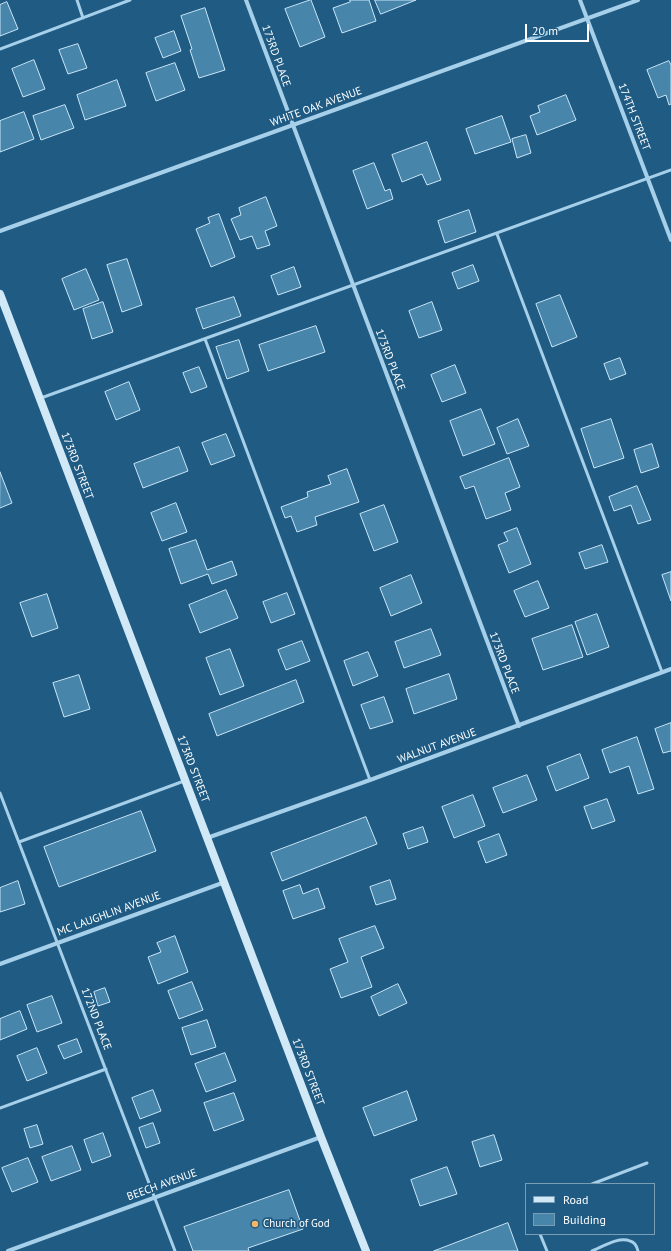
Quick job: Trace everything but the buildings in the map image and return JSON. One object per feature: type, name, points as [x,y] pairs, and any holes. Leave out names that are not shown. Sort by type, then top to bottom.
[{"type":"street","name":"173RD PLACE","points":[[246,0],[518,726]]},
{"type":"street","name":"174TH STREET","points":[[580,0],[671,240]]},
{"type":"street","name":"WHITE OAK AVENUE","points":[[0,231],[638,0]]},
{"type":"street","name":"173RD STREET","points":[[0,294],[321,1137],[366,1251]]},
{"type":"street","name":"WALNUT AVENUE","points":[[207,838],[370,780],[671,669]]},
{"type":"street","name":"MC LAUGHLIN AVENUE","points":[[0,964],[225,882]]},
{"type":"street","name":"BEECH AVENUE","points":[[8,1251],[321,1137]]},
{"type":"lane","points":[[77,0],[83,18]]},
{"type":"lane","points":[[0,49],[130,0]]},
{"type":"lane","points":[[40,399],[671,170]]},
{"type":"lane","points":[[496,234],[662,672]]},
{"type":"lane","points":[[205,339],[370,780]]},
{"type":"lane","points":[[19,842],[186,781]]},
{"type":"lane","name":"172ND PLACE","points":[[0,793],[175,1251]]},
{"type":"lane","points":[[0,1108],[106,1069]]},
{"type":"lane","points":[[595,1183],[648,1162]]},
{"type":"lane","points":[[540,1235],[547,1251]]},
{"type":"lane","points":[[592,1251],[621,1240],[631,1241],[636,1245],[638,1251]]},
{"type":"place","name":"Church of God","points":[[255,1224]]}]
